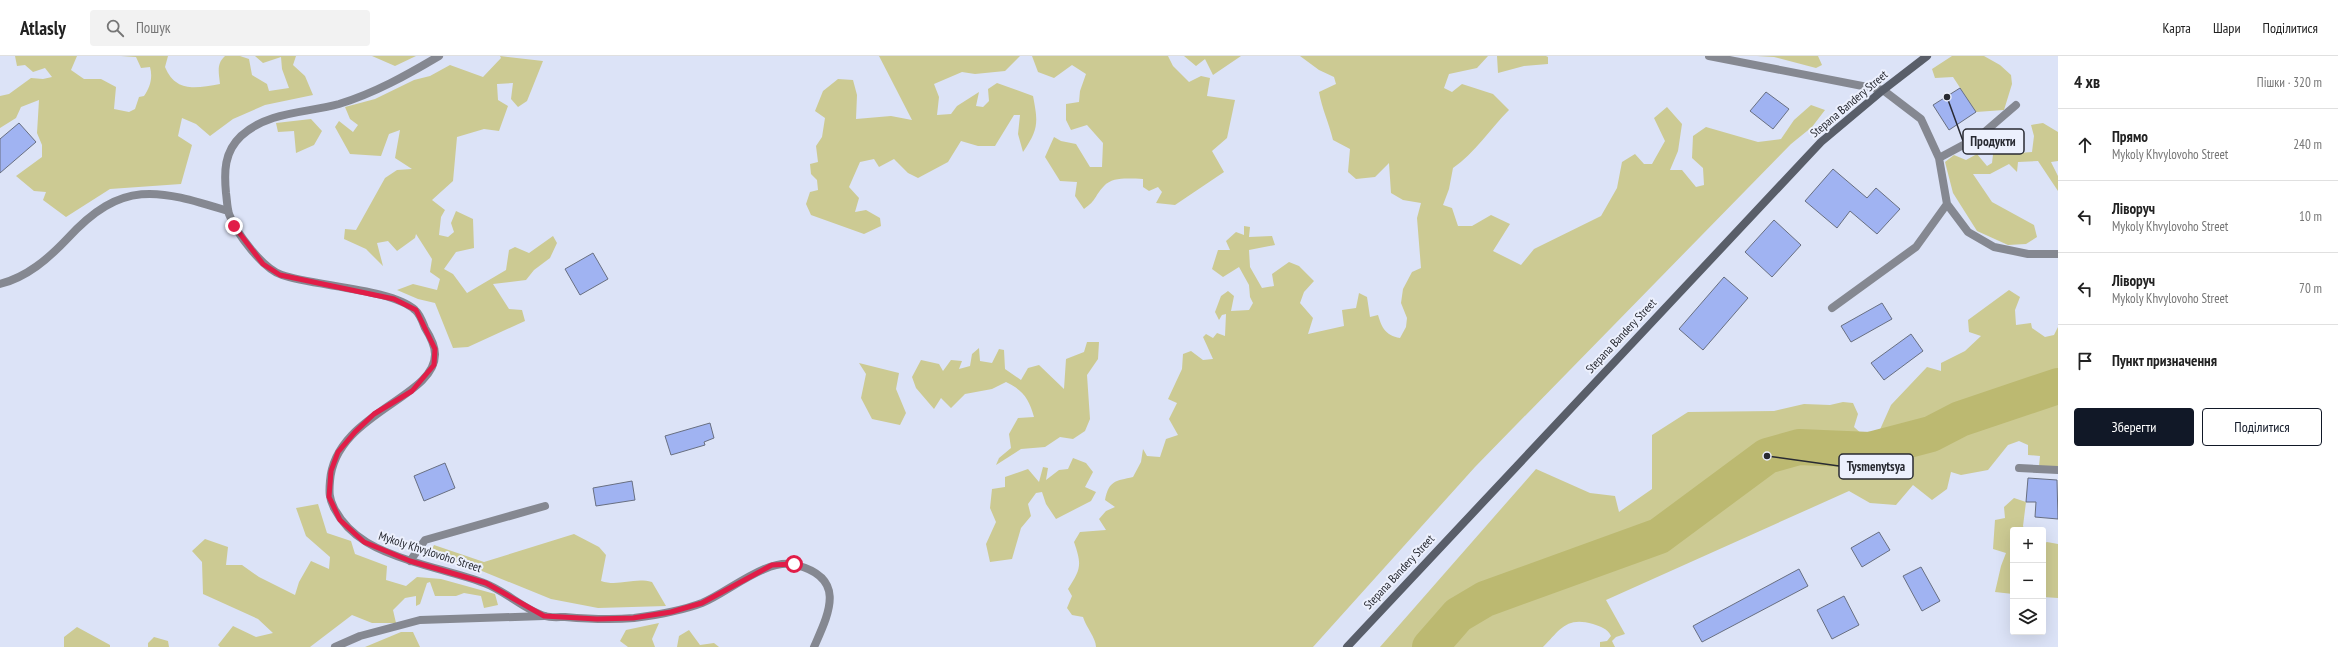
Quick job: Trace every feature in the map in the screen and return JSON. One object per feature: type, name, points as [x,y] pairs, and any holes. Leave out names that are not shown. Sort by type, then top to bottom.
[{"type":"main road","name":"Stepana Bandery Street","points":[[1347,647],[1820,142],[1927,56]]},
{"type":"street","name":"Mykoly Khvylovoho Street","points":[[438,56],[399,81],[338,104],[291,112],[264,122],[241,136],[230,152],[224,168],[228,211],[234,226],[263,264],[280,275],[394,299],[416,310],[435,349],[434,365],[412,391],[374,414],[342,447],[331,471],[329,497],[340,520],[364,542],[410,561],[486,583],[544,616],[597,619],[633,618],[671,612],[702,603],[772,565],[794,564],[818,575],[829,588],[830,611],[814,647]]},
{"type":"street","points":[[1709,56],[1883,90],[1921,119],[1938,158],[1947,204],[1968,232],[1994,247],[2028,254],[2058,254]]},
{"type":"street","points":[[1938,158],[1980,136],[2016,105]]},
{"type":"street","points":[[0,284],[16,280],[51,257],[82,223],[107,205],[126,195],[150,192],[181,196],[228,211]]},
{"type":"street","points":[[1832,308],[1916,247],[1947,204]]},
{"type":"street","points":[[2019,468],[2058,470]]},
{"type":"street","points":[[410,561],[425,540],[545,506]]},
{"type":"street","points":[[335,647],[360,636],[420,620],[544,616]]},
{"type":"shaded area","points":[[15,56],[77,56],[71,70],[84,79],[101,79],[116,87],[114,109],[129,112],[135,109],[139,97],[144,96],[148,90],[151,79],[151,71],[150,67],[141,68],[136,57],[121,56],[168,56],[165,67],[175,81],[188,87],[203,87],[220,84],[219,65],[225,56],[240,56],[249,59],[252,75],[267,84],[269,91],[289,88],[282,69],[281,57],[263,63],[255,56],[296,56],[293,65],[305,76],[313,95],[265,105],[233,119],[210,136],[196,124],[182,118],[178,136],[192,145],[181,184],[110,189],[66,217],[43,200],[46,192],[34,191],[16,176],[42,157],[42,145],[37,133],[39,100],[21,107],[16,118],[0,128],[0,96],[9,94],[31,78],[43,79],[52,77],[45,68],[33,72],[25,65],[17,66]]},
{"type":"shaded area","points":[[372,56],[416,56],[395,66]]},
{"type":"shaded area","points":[[500,56],[543,61],[527,101],[518,107],[511,99],[513,83],[497,84],[498,100],[508,106],[499,131],[484,129],[457,137],[453,181],[432,200],[445,210],[441,217],[439,235],[448,237],[454,232],[451,223],[456,211],[473,219],[474,248],[456,252],[444,269],[453,274],[467,293],[506,270],[509,250],[515,247],[529,253],[553,236],[557,243],[550,258],[534,270],[526,280],[493,284],[509,309],[522,310],[525,321],[468,347],[453,348],[435,303],[418,299],[397,290],[413,284],[437,290],[440,279],[430,272],[432,259],[416,234],[415,238],[397,251],[388,241],[377,243],[383,266],[366,249],[344,239],[345,229],[356,230],[385,178],[397,170],[412,169],[395,158],[400,130],[389,134],[381,156],[350,154],[335,127],[339,121],[353,132],[358,125],[350,119],[345,107],[375,99],[414,80],[430,76],[450,65],[483,77],[501,58]]},
{"type":"shaded area","points":[[879,56],[1020,56],[1005,71],[975,74],[962,72],[934,84],[939,97],[937,115],[951,114],[957,106],[979,92],[976,106],[983,107],[989,101],[988,89],[997,83],[1033,96],[1036,112],[1036,125],[1035,131],[1023,152],[1018,134],[1020,115],[1014,115],[995,146],[978,146],[961,141],[948,162],[918,178],[908,173],[894,159],[879,167],[874,159],[860,162],[849,187],[859,198],[855,212],[866,210],[880,218],[881,226],[864,234],[811,215],[806,204],[810,192],[818,190],[817,180],[811,174],[810,164],[818,162],[816,146],[822,137],[825,118],[815,111],[823,91],[838,79],[853,80],[857,95],[856,119],[891,116],[912,120]]},
{"type":"shaded area","points":[[1032,56],[1168,56],[1173,66],[1189,82],[1201,76],[1210,78],[1207,96],[1235,100],[1227,138],[1212,151],[1224,172],[1175,205],[1156,203],[1162,192],[1158,187],[1149,191],[1143,187],[1143,179],[1117,179],[1104,186],[1094,200],[1084,209],[1075,196],[1077,182],[1060,181],[1045,157],[1054,137],[1061,141],[1076,144],[1090,167],[1102,167],[1103,143],[1087,125],[1071,130],[1066,120],[1066,104],[1079,102],[1080,91],[1086,74],[1072,65],[1054,78],[1038,72]]},
{"type":"shaded area","points":[[1184,56],[1241,56],[1213,75],[1205,59],[1196,66]]},
{"type":"shaded area","points":[[1300,56],[1488,56],[1477,68],[1449,74],[1444,88],[1452,92],[1462,84],[1493,94],[1509,110],[1475,148],[1453,168],[1449,189],[1443,205],[1452,208],[1458,226],[1472,226],[1491,215],[1510,224],[1493,251],[1521,265],[1534,249],[1601,216],[1617,188],[1622,162],[1635,154],[1644,164],[1652,164],[1665,141],[1654,118],[1667,107],[1682,124],[1678,151],[1670,170],[1682,170],[1696,187],[1704,185],[1703,168],[1692,158],[1693,136],[1706,127],[1758,142],[1781,139],[1794,120],[1811,105],[1825,110],[1812,127],[1791,144],[1475,467],[1313,647],[1096,647],[1083,617],[1072,615],[1067,608],[1072,596],[1068,589],[1076,576],[1079,567],[1074,542],[1080,532],[1106,530],[1099,519],[1106,511],[1115,507],[1105,500],[1107,493],[1114,482],[1133,477],[1141,462],[1143,449],[1147,456],[1160,457],[1166,439],[1178,435],[1169,419],[1177,403],[1168,399],[1182,369],[1183,354],[1191,351],[1203,360],[1213,359],[1203,337],[1206,334],[1213,338],[1217,333],[1225,336],[1226,314],[1222,315],[1219,320],[1215,312],[1221,296],[1228,291],[1234,296],[1231,311],[1249,310],[1253,303],[1250,297],[1249,285],[1239,267],[1223,277],[1212,269],[1218,250],[1230,250],[1226,241],[1236,232],[1244,235],[1244,226],[1250,227],[1249,237],[1272,236],[1275,245],[1249,250],[1250,267],[1262,288],[1274,286],[1272,274],[1289,262],[1299,266],[1314,281],[1304,292],[1300,303],[1313,318],[1308,334],[1344,326],[1342,310],[1356,308],[1359,293],[1367,297],[1370,317],[1378,315],[1381,324],[1388,333],[1400,338],[1406,327],[1407,318],[1401,303],[1403,289],[1412,272],[1421,268],[1417,218],[1421,203],[1403,200],[1391,193],[1389,163],[1375,177],[1356,179],[1348,172],[1350,149],[1333,140],[1319,92],[1336,84],[1334,77],[1319,70]]},
{"type":"shaded area","points":[[1497,56],[1546,56],[1548,57],[1548,64],[1524,66],[1498,73]]},
{"type":"shaded area","points":[[1757,56],[1818,56],[1822,65],[1816,68],[1774,57]]},
{"type":"shaded area","points":[[1952,56],[1984,56],[2000,65],[2011,75],[2012,84],[2004,110],[1976,112],[1953,77],[1935,78],[1932,69]]},
{"type":"shaded area","points":[[311,119],[322,131],[314,145],[296,153],[294,131],[278,132],[276,123]]},
{"type":"shaded area","points":[[2043,123],[2058,132],[2058,161],[2051,162],[2058,176],[2058,191],[2038,161],[2018,162],[2017,172],[2009,164],[1990,174],[1973,174],[1992,202],[2034,225],[2037,237],[2026,244],[2008,245],[1977,231],[1953,193],[1945,162],[1954,155],[1966,160],[1977,154],[1987,166],[1992,163],[1995,138],[2004,139],[2019,153],[2032,152],[2034,136],[2031,125]]},
{"type":"shaded area","points":[[2009,290],[2020,297],[2015,310],[2016,325],[2031,323],[2032,328],[2045,337],[2054,335],[2058,327],[2058,467],[2039,466],[2040,456],[2028,455],[2028,445],[2019,441],[2008,445],[1988,470],[1961,475],[1951,472],[1947,489],[1932,500],[1913,485],[1896,505],[1870,503],[1849,491],[1606,600],[1625,634],[1616,637],[1612,641],[1615,647],[1600,647],[1600,642],[1607,641],[1611,636],[1606,629],[1593,624],[1576,622],[1564,626],[1543,647],[1380,647],[1536,469],[1590,493],[1615,496],[1619,512],[1652,489],[1652,435],[1688,412],[1774,411],[1804,404],[1830,405],[1843,402],[1853,403],[1858,414],[1854,427],[1863,435],[1878,434],[1891,405],[1927,367],[1941,371],[1941,363],[1965,351],[1981,336],[1969,332],[1968,320]]},
{"type":"shaded area","points":[[1087,342],[1099,342],[1098,359],[1087,375],[1090,419],[1085,431],[1073,439],[1060,437],[1045,447],[1021,449],[996,465],[999,458],[1011,448],[1009,434],[1018,418],[1034,417],[1030,405],[1021,392],[1006,382],[992,389],[965,394],[951,408],[941,398],[934,409],[916,388],[912,377],[921,360],[939,364],[943,371],[951,360],[962,361],[959,369],[970,366],[972,354],[979,348],[980,361],[992,363],[999,349],[1004,350],[1005,369],[1021,380],[1028,368],[1039,365],[1064,389],[1066,359],[1084,352]]},
{"type":"shaded area","points":[[859,363],[899,373],[896,389],[906,413],[900,425],[872,419],[861,398],[866,374]]},
{"type":"shaded area","points":[[1073,458],[1086,463],[1093,472],[1085,487],[1096,492],[1091,501],[1056,519],[1046,504],[1042,492],[1036,493],[1028,504],[1031,516],[1021,528],[1012,559],[990,562],[986,544],[996,522],[990,508],[992,489],[1005,487],[1005,477],[1028,469],[1039,482],[1043,467],[1048,468],[1046,480],[1059,470],[1068,469]]},
{"type":"shaded area","points":[[2014,498],[2026,502],[2024,527],[2010,527],[2010,594],[1995,592],[2001,566],[2006,553],[1993,549],[1995,520],[2005,518],[2004,507]]},
{"type":"shaded area","points":[[318,504],[327,533],[351,541],[355,554],[387,566],[386,580],[406,586],[417,577],[441,579],[495,594],[498,605],[484,608],[481,596],[464,593],[456,596],[435,596],[430,582],[427,583],[420,604],[416,606],[416,596],[405,598],[393,610],[396,623],[372,623],[352,615],[310,647],[220,647],[218,645],[233,626],[256,637],[273,633],[258,619],[203,594],[202,562],[192,551],[205,539],[228,547],[226,565],[242,565],[259,577],[295,595],[299,582],[311,561],[329,569],[330,557],[306,536],[296,508]]},
{"type":"shaded area","points":[[574,534],[599,547],[606,555],[601,581],[608,583],[639,581],[652,582],[666,606],[598,608],[551,599],[477,569],[429,556],[434,545],[484,562]]},
{"type":"shaded area","points":[[2046,542],[2058,544],[2058,598],[2046,597]]},
{"type":"shaded area","points":[[659,623],[652,639],[655,647],[628,647],[620,641],[626,630]]},
{"type":"shaded area","points":[[77,627],[110,645],[110,647],[64,647],[64,637]]},
{"type":"shaded area","points":[[689,630],[700,645],[714,643],[719,647],[677,647],[679,636]]},
{"type":"shaded area","points":[[401,632],[413,632],[420,647],[365,647]]},
{"type":"shaded area","points":[[154,637],[168,641],[169,647],[148,647],[148,643]]},
{"type":"building","points":[[1960,88],[1976,112],[1949,130],[1933,105]]},
{"type":"building","points":[[1766,92],[1789,109],[1773,129],[1750,111]]},
{"type":"building","points":[[19,123],[36,142],[0,173],[0,139]]},
{"type":"building","points":[[1833,169],[1867,198],[1876,188],[1900,209],[1877,234],[1850,211],[1837,228],[1805,201]]},
{"type":"building","points":[[1774,220],[1801,245],[1772,277],[1745,252]]},
{"type":"building","points":[[593,253],[608,279],[580,295],[565,269]]},
{"type":"building","points":[[1724,277],[1748,298],[1703,350],[1679,329]]},
{"type":"building","points":[[1882,303],[1892,319],[1851,342],[1841,326]]},
{"type":"building","points":[[1911,334],[1923,351],[1884,380],[1871,363]]},
{"type":"building","points":[[710,423],[714,438],[704,442],[705,445],[671,455],[665,436]]},
{"type":"building","points":[[445,463],[455,488],[424,501],[414,476]]},
{"type":"building","points":[[2028,478],[2057,480],[2058,519],[2035,517],[2036,502],[2026,502]]},
{"type":"building","points":[[632,481],[635,500],[596,506],[593,488]]},
{"type":"building","points":[[1879,532],[1890,550],[1862,567],[1851,548]]},
{"type":"building","points":[[1921,567],[1940,601],[1922,611],[1903,576]]},
{"type":"building","points":[[1799,569],[1808,586],[1702,642],[1693,626]]},
{"type":"building","points":[[1844,596],[1859,625],[1832,639],[1817,610]]},
{"type":"waterway","points":[[1430,647],[1458,615],[1485,599],[1659,536],[1767,456],[1799,447],[1870,450],[1931,434],[1960,419],[2058,386]]},
{"type":"place","name":"Продукти","points":[[1947,97]]},
{"type":"place","name":"Tysmenytsya","points":[[1767,456]]},
{"type":"route","points":[[234,226],[263,264],[280,275],[331,284],[394,299],[416,310],[435,349],[434,365],[412,391],[374,414],[355,432],[338,452],[331,471],[329,497],[340,520],[364,542],[410,561],[486,583],[544,616],[597,619],[633,618],[671,612],[702,603],[733,588],[772,565],[794,564]]}]
